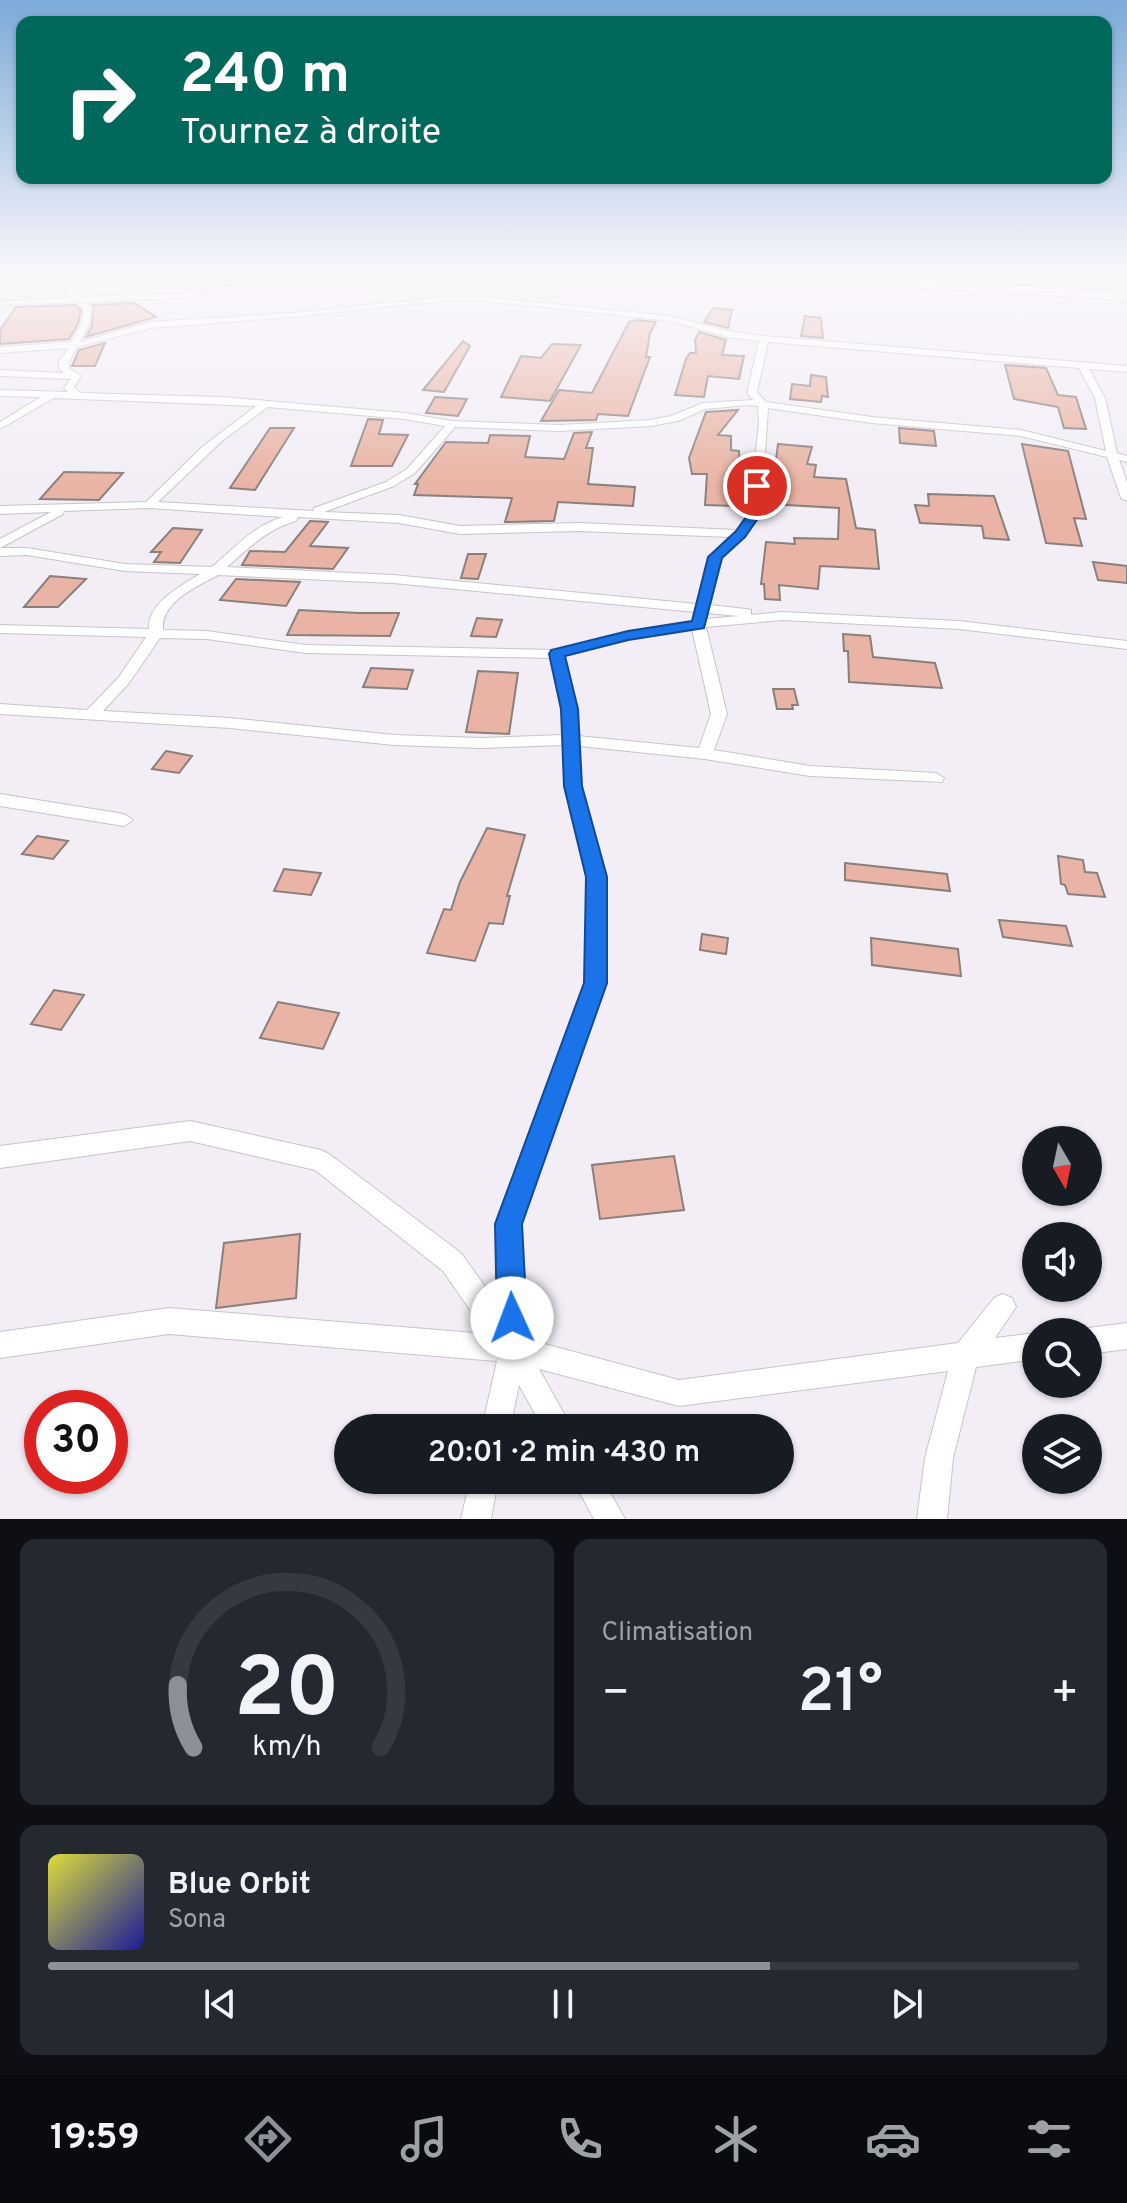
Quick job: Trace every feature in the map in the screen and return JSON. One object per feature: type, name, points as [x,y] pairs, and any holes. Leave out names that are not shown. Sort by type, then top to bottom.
[{"type":"street","points":[[0,350],[77,344]]},
{"type":"street","points":[[705,754],[719,714],[698,624],[716,557],[755,514],[764,423],[763,404],[752,393],[763,344]]},
{"type":"street","points":[[824,344],[1127,369]]},
{"type":"street","points":[[73,345],[64,369],[76,376]]},
{"type":"street","points":[[1082,365],[1100,398],[1112,456],[1127,498]]},
{"type":"street","points":[[0,373],[76,376]]},
{"type":"street","points":[[0,426],[51,395],[69,388],[76,376]]},
{"type":"street","points":[[69,388],[78,396]]},
{"type":"street","points":[[0,393],[135,396],[266,404],[405,416],[452,424],[560,428],[651,423],[674,419],[703,406],[763,404],[872,420],[1021,433],[1127,459]]},
{"type":"street","points":[[149,505],[180,472],[235,423],[266,404]]},
{"type":"street","points":[[92,713],[124,680],[156,633],[155,622],[162,608],[181,591],[218,569],[274,523],[390,484],[411,471],[452,424]]},
{"type":"street","points":[[0,510],[149,505],[399,519],[460,530],[579,527],[740,534]]},
{"type":"street","points":[[0,544],[65,509]]},
{"type":"street","points":[[0,552],[38,551],[102,564],[179,570],[402,578],[782,616],[959,625],[1127,645]]},
{"type":"street","points":[[0,629],[207,635],[306,649],[557,654],[628,636],[698,624],[782,616]]},
{"type":"street","points":[[499,1414],[513,1349],[508,1224],[596,983],[596,877],[573,786],[569,709],[557,654]]},
{"type":"street","points":[[0,709],[230,723],[394,740],[481,743],[571,740],[705,754],[810,771],[936,778]]},
{"type":"street","points":[[0,800],[124,820]]},
{"type":"street","points":[[0,1157],[190,1131],[321,1161],[452,1262],[513,1349],[550,1414]]},
{"type":"street","points":[[932,1519],[939,1458],[966,1354],[1003,1307]]},
{"type":"street","points":[[0,1345],[169,1321],[513,1349],[679,1393],[1022,1348]]},
{"type":"street","points":[[1102,1339],[1127,1336]]},
{"type":"street","points":[[476,1519],[481,1494]]},
{"type":"street","points":[[595,1494],[610,1519]]},
{"type":"building","points":[[105,344],[95,366],[72,366],[79,350]]},
{"type":"building","points":[[461,344],[470,346],[444,392],[423,390]]},
{"type":"building","points":[[552,344],[581,345],[550,401],[501,397],[521,356],[541,358]]},
{"type":"building","points":[[618,344],[648,344],[646,357],[650,357],[628,416],[598,414],[596,420],[541,421],[559,390],[592,393]]},
{"type":"building","points":[[695,344],[725,344],[722,355],[744,356],[739,379],[708,376],[704,397],[675,395],[686,359],[690,353],[696,353]]},
{"type":"building","points":[[1005,365],[1046,368],[1058,395],[1076,397],[1086,429],[1064,428],[1058,407],[1014,399]]},
{"type":"building","points":[[811,375],[826,377],[828,397],[822,396],[821,402],[790,399],[792,384],[810,386]]},
{"type":"building","points":[[435,397],[467,399],[458,416],[426,413]]},
{"type":"building","points":[[738,410],[718,435],[731,436],[731,450],[739,451],[740,493],[736,492],[735,506],[705,505],[707,474],[692,474],[689,458],[706,412]]},
{"type":"building","points":[[368,419],[383,420],[379,434],[408,435],[392,466],[351,466]]},
{"type":"building","points":[[270,428],[294,428],[255,490],[230,488]]},
{"type":"building","points":[[899,428],[934,431],[936,446],[900,443]]},
{"type":"building","points":[[592,432],[586,448],[593,448],[588,484],[635,487],[633,506],[558,502],[554,521],[505,522],[512,498],[414,495],[418,484],[415,484],[446,442],[488,443],[490,435],[530,436],[525,457],[564,459],[574,433]]},
{"type":"building","points":[[778,444],[812,447],[807,464],[816,465],[814,477],[846,479],[856,528],[875,530],[879,569],[820,566],[818,589],[779,585],[780,600],[765,599],[764,584],[761,584],[766,542],[795,544],[794,538],[838,539],[839,508],[770,504]]},
{"type":"building","points":[[1022,444],[1068,451],[1086,519],[1074,518],[1082,546],[1046,543]]},
{"type":"building","points":[[64,472],[123,473],[99,500],[40,499]]},
{"type":"building","points":[[928,494],[994,496],[1009,540],[984,538],[982,526],[920,523],[915,505],[929,506]]},
{"type":"building","points":[[310,521],[328,522],[310,546],[348,548],[333,569],[242,565],[250,551],[285,552]]},
{"type":"building","points":[[173,528],[202,530],[180,563],[154,562],[161,552],[151,552]]},
{"type":"building","points":[[468,554],[486,554],[478,579],[461,578]]},
{"type":"building","points":[[1093,562],[1127,566],[1127,583],[1098,580]]},
{"type":"building","points":[[50,576],[86,579],[58,607],[24,607]]},
{"type":"building","points":[[236,579],[300,582],[286,606],[220,600]]},
{"type":"building","points":[[299,610],[399,613],[390,636],[287,635]]},
{"type":"building","points":[[477,618],[502,620],[496,637],[471,636]]},
{"type":"building","points":[[843,634],[870,636],[873,657],[935,663],[942,688],[849,682],[848,651],[844,651]]},
{"type":"building","points":[[371,668],[413,670],[407,689],[363,687]]},
{"type":"building","points":[[478,671],[518,673],[509,734],[466,732]]},
{"type":"building","points":[[773,689],[794,689],[798,705],[792,705],[793,709],[777,709]]},
{"type":"building","points":[[166,751],[192,756],[179,773],[152,769]]},
{"type":"building","points":[[487,828],[525,835],[507,896],[510,896],[503,924],[489,923],[475,961],[427,953],[444,909],[451,910],[460,882]]},
{"type":"building","points":[[37,836],[68,841],[53,859],[22,854]]},
{"type":"building","points":[[1058,856],[1083,860],[1085,872],[1097,873],[1105,897],[1068,894],[1065,885],[1061,884]]},
{"type":"building","points":[[845,863],[947,874],[950,891],[845,880]]},
{"type":"building","points":[[284,869],[321,873],[311,895],[274,891]]},
{"type":"building","points":[[999,920],[1066,926],[1072,946],[1003,937]]},
{"type":"building","points":[[702,934],[728,938],[726,954],[700,950]]},
{"type":"building","points":[[871,938],[958,949],[961,976],[872,965]]},
{"type":"building","points":[[54,990],[84,995],[61,1030],[31,1024]]},
{"type":"building","points":[[278,1002],[339,1013],[323,1049],[260,1038]]},
{"type":"building","points":[[674,1156],[684,1210],[600,1219],[592,1165]]},
{"type":"building","points":[[300,1234],[296,1298],[216,1308],[224,1243]]},
{"type":"route","points":[[512,1318],[508,1224],[596,983],[596,877],[573,786],[569,709],[557,654],[628,636],[698,624],[716,557],[755,514],[757,486]]}]
